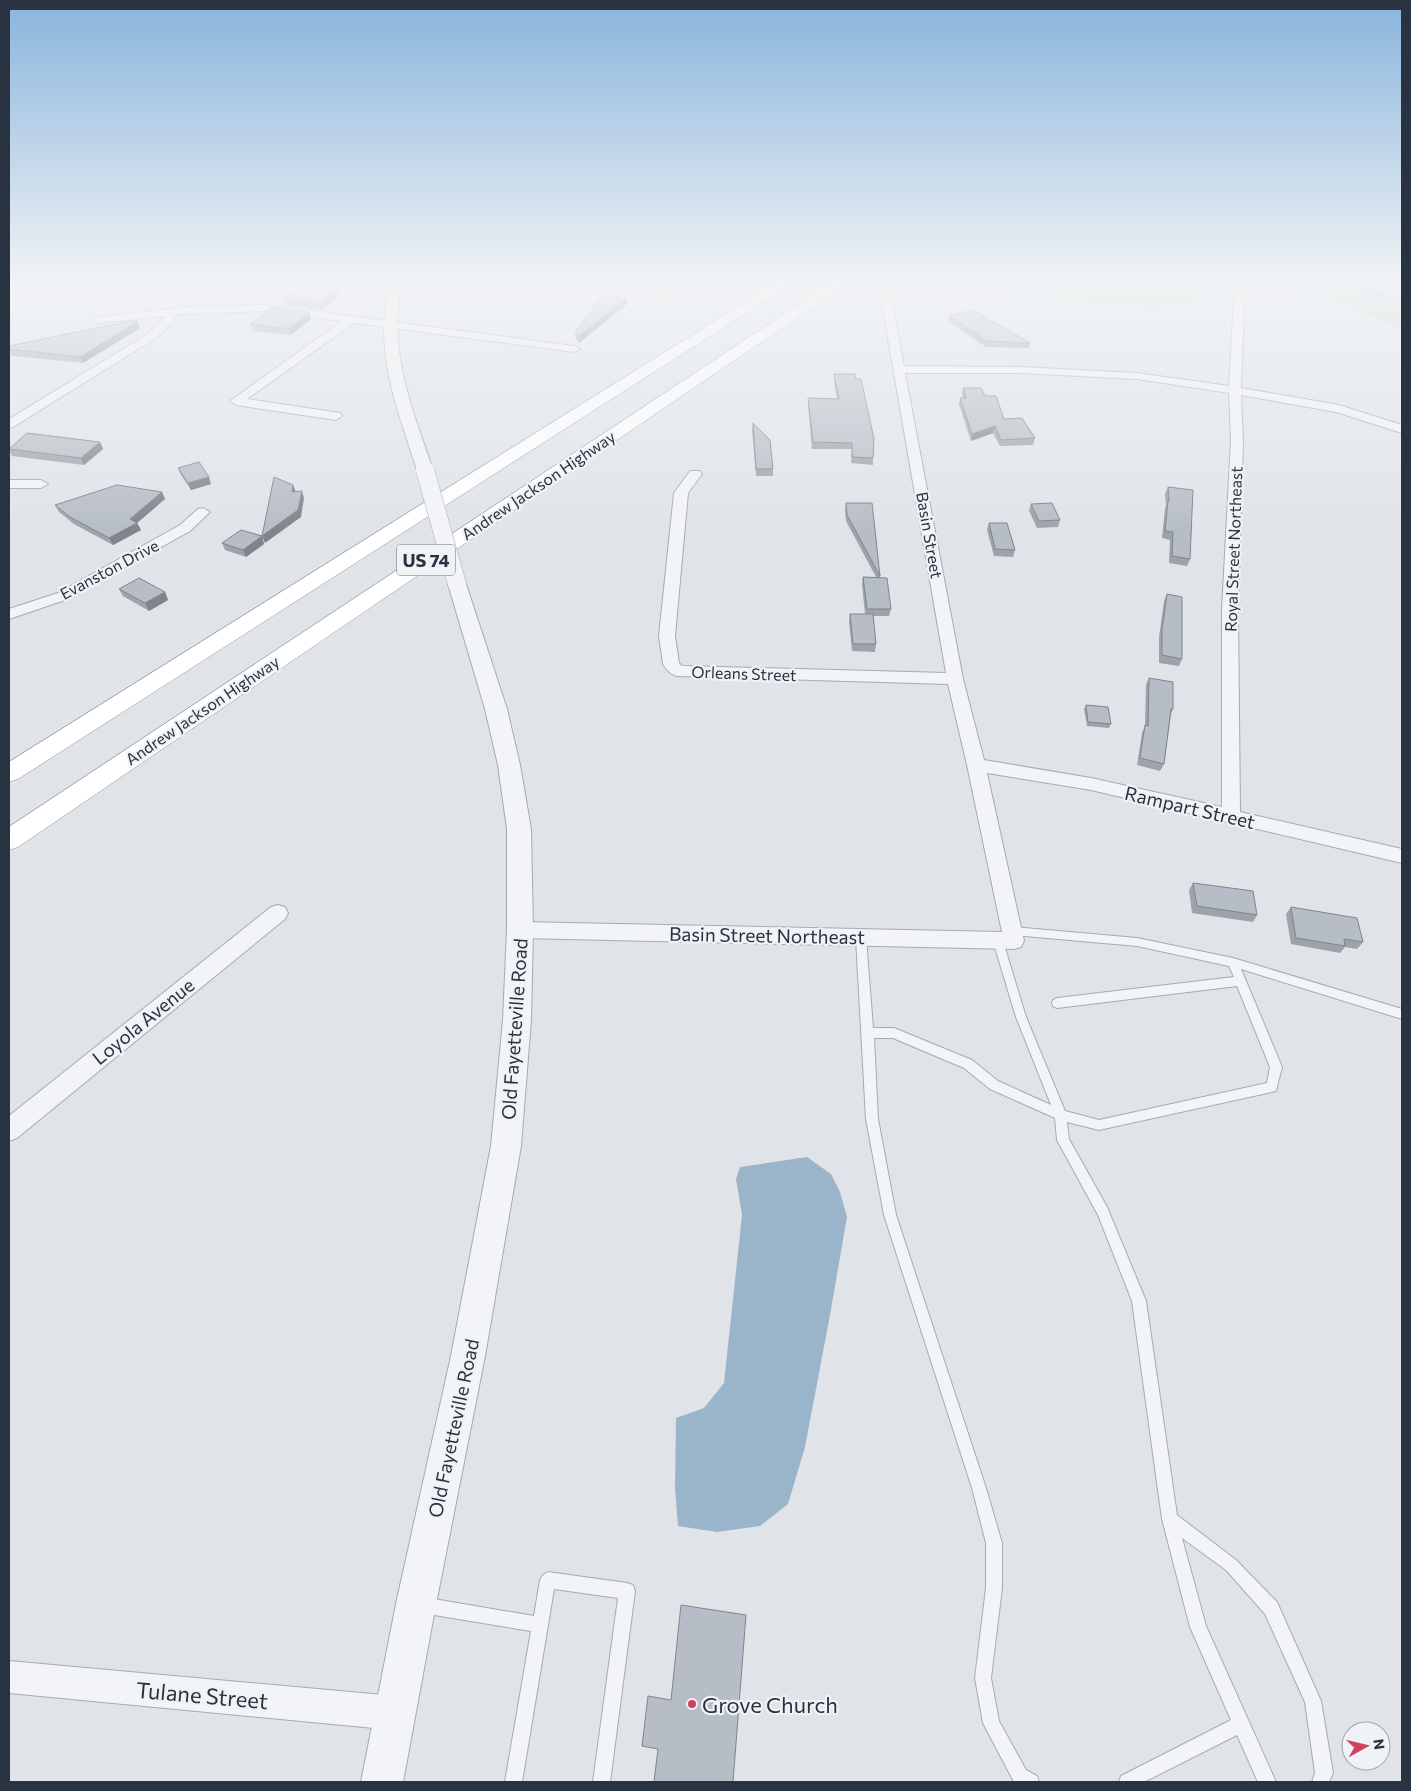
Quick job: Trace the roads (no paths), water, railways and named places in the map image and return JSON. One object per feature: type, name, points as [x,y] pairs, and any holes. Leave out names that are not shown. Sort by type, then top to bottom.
[{"type":"highway","name":"Andrew Jackson Highway","points":[[9,773],[656,365]]},
{"type":"highway","name":"Andrew Jackson Highway","points":[[9,840],[719,365]]},
{"type":"street","points":[[9,424],[106,365]]},
{"type":"street","points":[[288,365],[236,401],[336,416]]},
{"type":"street","name":"Old Fayetteville Road","points":[[382,1782],[416,1604],[468,1356],[506,1146],[517,1020],[520,930],[519,829],[509,765],[496,709],[457,584],[397,378],[395,365]]},
{"type":"street","name":"Basin Street","points":[[897,365],[926,509],[955,679],[976,765],[1008,937]]},
{"type":"street","name":"Royal Street Northeast","points":[[1230,817],[1230,610],[1237,441],[1236,365]]},
{"type":"street","points":[[898,368],[1097,373],[1137,376],[1281,397],[1339,409],[1402,429]]},
{"type":"street","name":"Orleans Street","points":[[695,474],[681,493],[668,627],[671,664],[677,671],[955,679]]},
{"type":"street","points":[[9,484],[41,484]]},
{"type":"street","name":"Evanston Drive","points":[[9,614],[63,596],[185,528],[203,512]]},
{"type":"street","name":"Rampart Street","points":[[976,765],[1091,784],[1402,856]]},
{"type":"street","name":"Loyola Avenue","points":[[9,1130],[278,913]]},
{"type":"street","name":"Basin Street Northeast","points":[[520,930],[861,938],[1008,937]]},
{"type":"street","name":"Tulane Street","points":[[9,1677],[395,1712]]},
{"type":"lane","points":[[1267,1782],[1198,1627],[1170,1519],[1139,1301],[1103,1211],[1063,1140],[1061,1116],[1021,1017],[1008,937],[1137,942],[1232,962],[1402,1014]]},
{"type":"lane","points":[[861,938],[872,1119],[890,1215],[976,1478],[994,1543],[994,1588],[983,1678],[991,1723],[1020,1776],[1031,1782]]},
{"type":"lane","points":[[868,1033],[894,1033],[968,1064],[994,1086],[1061,1116],[1099,1125],[1272,1087],[1276,1067],[1232,962]]},
{"type":"lane","points":[[1057,1003],[1239,981]]},
{"type":"lane","points":[[1170,1519],[1230,1565],[1270,1608],[1313,1701],[1324,1773],[1321,1782]]},
{"type":"lane","points":[[514,1782],[548,1580],[627,1590],[602,1782]]},
{"type":"lane","points":[[416,1604],[540,1625]]},
{"type":"lane","points":[[1131,1780],[1241,1724]]},
{"type":"water","points":[[807,1157],[831,1174],[840,1192],[847,1217],[805,1447],[788,1504],[760,1526],[717,1532],[678,1526],[675,1488],[676,1418],[704,1408],[724,1383],[742,1215],[736,1179],[740,1167]]},
{"type":"place","name":"Grove Church","points":[[692,1704]]}]
